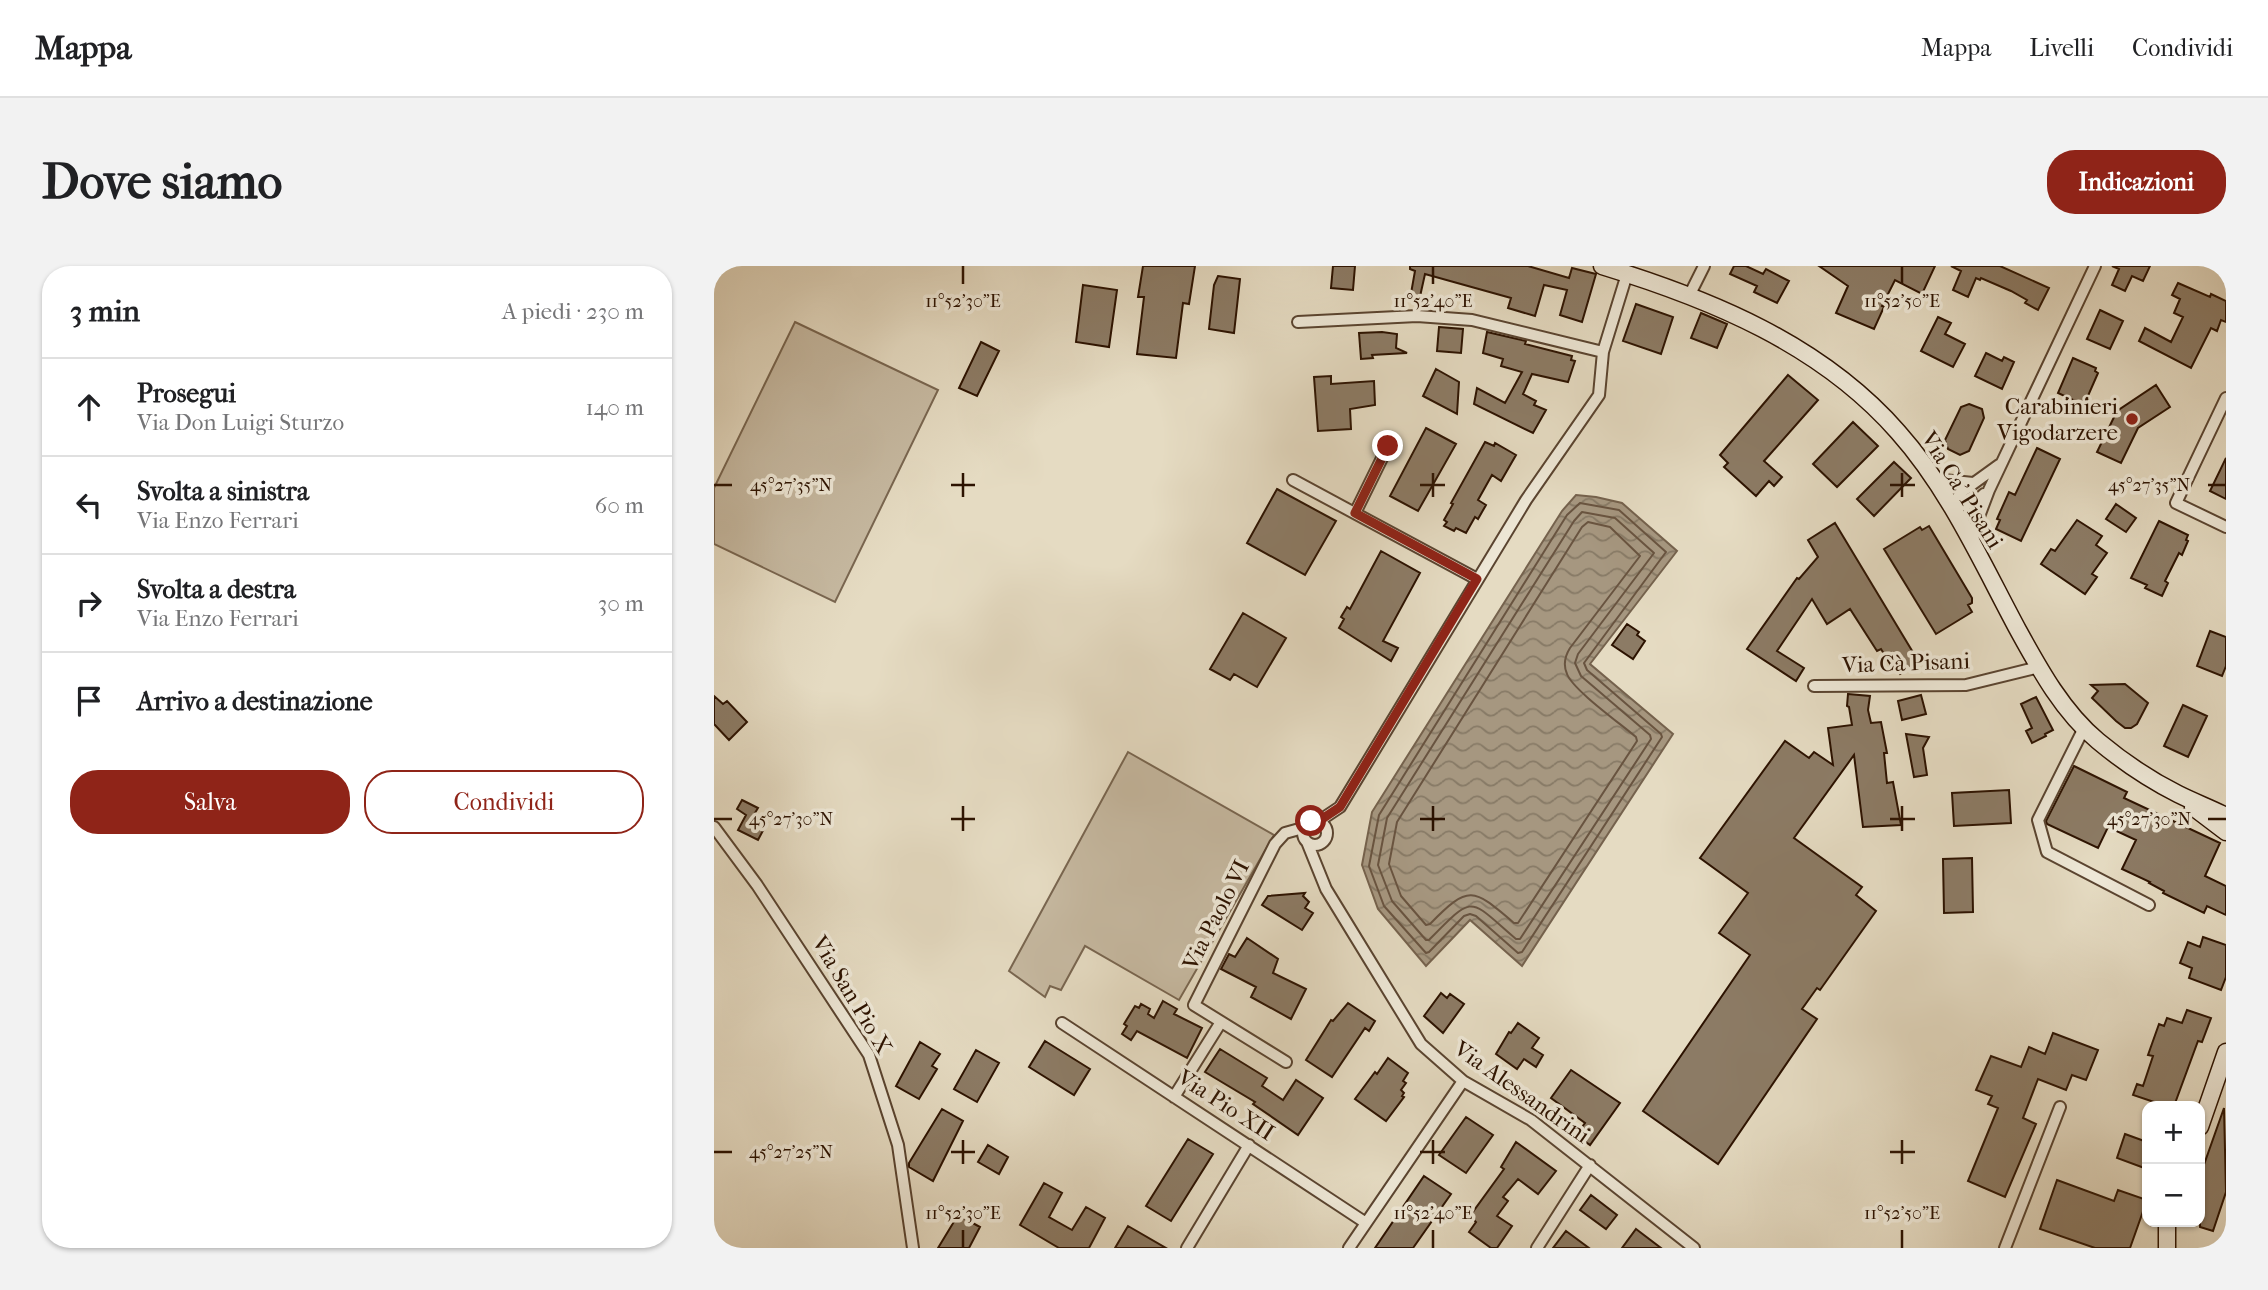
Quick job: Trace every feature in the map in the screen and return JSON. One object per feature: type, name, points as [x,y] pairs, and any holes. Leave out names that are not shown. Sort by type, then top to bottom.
[{"type":"main road","name":"Via Ca' Pisani","points":[[1602,266],[1689,296],[1759,327],[1815,359],[1861,394],[1896,430],[1934,479],[2058,697],[2098,741],[2136,768],[2182,796],[2226,816]]},
{"type":"main road","name":"Via Ca' Pisani","points":[[2182,796],[2226,832]]},
{"type":"main road","points":[[2205,1113],[2226,1052]]},
{"type":"main road","points":[[2165,1246],[2167,1227]]},
{"type":"street","points":[[1689,296],[1704,266]]},
{"type":"street","points":[[1972,545],[1975,527],[1989,490],[2095,266]]},
{"type":"street","points":[[1340,807],[1319,821],[1307,822],[1303,828],[1303,836],[1307,842],[1314,845],[1334,826],[1340,807],[1477,579],[1526,500],[1599,395],[1603,352],[1627,274]]},
{"type":"street","points":[[1298,321],[1417,316],[1472,320],[1603,352]]},
{"type":"street","points":[[2226,398],[2176,503],[2226,527]]},
{"type":"street","points":[[1355,513],[1388,446]]},
{"type":"street","points":[[1950,507],[1973,483],[2001,463]]},
{"type":"street","points":[[1934,479],[1973,483]]},
{"type":"street","points":[[1293,480],[1477,579]]},
{"type":"street","points":[[1950,507],[1966,506],[1977,501],[1989,490]]},
{"type":"street","name":"Via Cà Pisani","points":[[1814,686],[1966,685],[2039,667]]},
{"type":"street","points":[[2084,727],[2038,820],[2047,852],[2149,905]]},
{"type":"street","points":[[1317,867],[1325,826],[1319,821]]},
{"type":"street","name":"Via San Pio X","points":[[714,827],[757,885],[869,1055],[898,1145],[913,1248]]},
{"type":"street","name":"Via Paolo VI","points":[[1286,1062],[1194,1005],[1275,844],[1285,833],[1303,828]]},
{"type":"street","name":"Via Alessandrini","points":[[1307,842],[1326,888],[1421,1044],[1463,1081],[1531,1120],[1694,1248]]},
{"type":"street","points":[[1174,1097],[1222,1022]]},
{"type":"street","name":"Via Pio XII","points":[[1062,1023],[1366,1223]]},
{"type":"street","points":[[1349,1248],[1463,1081]]},
{"type":"street","points":[[2005,1248],[2060,1107]]},
{"type":"street","points":[[1187,1248],[1249,1145]]},
{"type":"street","points":[[1537,1248],[1590,1165]]},
{"type":"shaded area","points":[[795,322],[938,390],[835,602],[714,544],[714,488]]},
{"type":"shaded area","points":[[1128,752],[1274,835],[1179,1000],[1085,946],[1061,990],[1050,986],[1045,997],[1009,971]]},
{"type":"water","points":[[1576,495],[1622,503],[1677,551],[1590,664],[1673,734],[1522,966],[1470,920],[1426,966],[1378,909],[1362,865],[1372,812],[1562,511]]},
{"type":"building","points":[[1143,266],[1195,266],[1189,304],[1183,303],[1176,358],[1137,354],[1144,297],[1138,297]]},
{"type":"building","points":[[1333,266],[1355,266],[1353,290],[1331,288]]},
{"type":"building","points":[[1410,266],[1528,266],[1569,278],[1572,268],[1596,274],[1582,322],[1560,315],[1567,290],[1544,285],[1535,316],[1508,308],[1511,298],[1425,274],[1419,301],[1410,299],[1415,271],[1410,269]]},
{"type":"building","points":[[1734,266],[1746,266],[1763,274],[1766,269],[1789,281],[1777,303],[1754,292],[1757,286],[1730,274]]},
{"type":"building","points":[[1819,266],[1935,266],[1922,294],[1895,280],[1874,329],[1836,313],[1848,286]]},
{"type":"building","points":[[1951,266],[2000,266],[2049,288],[2038,310],[2011,291],[1981,278],[1976,278],[1968,297],[1953,290],[1961,271]]},
{"type":"building","points":[[2112,266],[2150,266],[2143,281],[2132,276],[2125,291],[2112,285],[2119,269]]},
{"type":"building","points":[[1218,276],[1240,279],[1234,333],[1209,329],[1214,285]]},
{"type":"building","points":[[2178,283],[2226,301],[2226,322],[2221,320],[2217,331],[2211,328],[2191,368],[2139,341],[2145,328],[2171,342],[2183,317],[2174,313],[2180,299],[2172,295]]},
{"type":"building","points":[[1083,285],[1117,290],[1109,347],[1076,342]]},
{"type":"building","points":[[1636,304],[1673,317],[1661,354],[1623,341]]},
{"type":"building","points":[[2100,310],[2123,321],[2110,349],[2087,339]]},
{"type":"building","points":[[1701,313],[1727,324],[1717,348],[1691,338]]},
{"type":"building","points":[[1938,317],[1951,323],[1945,334],[1965,344],[1953,367],[1921,351]]},
{"type":"building","points":[[1439,327],[1463,329],[1461,353],[1437,351]]},
{"type":"building","points":[[1487,332],[1572,356],[1571,360],[1575,361],[1568,382],[1532,374],[1523,394],[1536,401],[1534,405],[1546,410],[1533,433],[1474,404],[1477,388],[1505,403],[1522,372],[1501,366],[1503,359],[1483,353]]},
{"type":"building","points":[[1359,333],[1397,334],[1396,348],[1407,353],[1372,355],[1373,358],[1361,359]]},
{"type":"building","points":[[981,342],[999,351],[977,396],[959,388]]},
{"type":"building","points":[[1986,353],[2002,361],[2004,357],[2014,362],[2002,389],[1975,376]]},
{"type":"building","points":[[2073,358],[2096,368],[2098,373],[2084,405],[2058,393]]},
{"type":"building","points":[[1436,369],[1459,382],[1457,414],[1423,396]]},
{"type":"building","points":[[1788,375],[1818,400],[1764,461],[1782,477],[1774,486],[1769,481],[1756,496],[1724,467],[1728,463],[1720,455]]},
{"type":"building","points":[[1331,376],[1331,384],[1374,381],[1375,405],[1350,409],[1351,429],[1318,431],[1314,377]]},
{"type":"building","name":"Carabinieri Vigodarzere","points":[[2156,385],[2170,407],[2138,428],[2121,463],[2097,452],[2117,411]]},
{"type":"building","points":[[1969,404],[1982,409],[1984,418],[1969,451],[1960,455],[1948,449],[1945,440],[1961,407]]},
{"type":"building","points":[[1853,422],[1878,446],[1837,487],[1813,464]]},
{"type":"building","points":[[1426,428],[1456,444],[1418,511],[1390,496]]},
{"type":"building","points":[[1485,442],[1494,446],[1495,443],[1516,455],[1501,481],[1492,475],[1478,500],[1486,505],[1478,519],[1475,517],[1466,533],[1456,528],[1454,531],[1444,526],[1447,522],[1444,520]]},
{"type":"building","points":[[2037,448],[2060,459],[2021,541],[1996,529],[2000,520],[1997,519],[2009,492],[2015,495]]},
{"type":"building","points":[[2226,458],[2226,499],[2210,491]]},
{"type":"building","points":[[1894,462],[1911,478],[1874,516],[1857,499]]},
{"type":"building","points":[[1277,489],[1336,521],[1305,575],[1247,543]]},
{"type":"building","points":[[2116,504],[2136,518],[2126,532],[2106,519]]},
{"type":"building","points":[[2077,520],[2102,536],[2096,545],[2107,553],[2092,574],[2097,577],[2085,594],[2041,564],[2051,549],[2055,551]]},
{"type":"building","points":[[2159,521],[2188,535],[2182,555],[2179,553],[2165,581],[2168,583],[2162,596],[2131,578]]},
{"type":"building","points":[[1835,523],[1914,654],[1918,664],[1900,674],[1895,665],[1892,667],[1881,649],[1877,651],[1850,609],[1827,624],[1812,599],[1777,651],[1804,668],[1796,681],[1747,649],[1797,578],[1799,579],[1818,557],[1808,540]]},
{"type":"building","points":[[1929,526],[1972,598],[1972,603],[1968,605],[1972,612],[1936,634],[1884,549],[1920,527],[1922,530]]},
{"type":"building","points":[[1381,551],[1420,573],[1383,641],[1398,648],[1391,661],[1339,628],[1344,619],[1341,617],[1347,607],[1350,609]]},
{"type":"building","points":[[1243,613],[1286,638],[1257,687],[1234,674],[1230,680],[1210,669]]},
{"type":"building","points":[[1627,624],[1639,632],[1637,635],[1645,641],[1633,659],[1612,645]]},
{"type":"building","points":[[2210,631],[2226,637],[2226,666],[2222,676],[2197,666]]},
{"type":"building","points":[[2125,684],[2148,703],[2137,724],[2131,728],[2125,728],[2092,698],[2098,691],[2091,685]]},
{"type":"building","points":[[1848,694],[1870,696],[1868,710],[1871,723],[1881,722],[1887,753],[1884,753],[1887,783],[1893,782],[1901,825],[1863,827],[1854,755],[1794,838],[1862,887],[1856,895],[1876,911],[1820,990],[1817,988],[1802,1009],[1817,1019],[1718,1164],[1643,1111],[1750,955],[1719,933],[1748,893],[1700,858],[1785,741],[1809,758],[1814,752],[1833,765],[1828,728],[1852,725],[1847,706]]},
{"type":"building","points":[[1921,695],[1926,714],[1902,720],[1898,701]]},
{"type":"building","points":[[714,696],[723,704],[727,701],[747,722],[729,740],[714,724]]},
{"type":"building","points":[[2036,697],[2053,730],[2032,743],[2026,731],[2032,728],[2021,704]]},
{"type":"building","points":[[2183,705],[2207,716],[2188,757],[2164,746]]},
{"type":"building","points":[[1906,734],[1929,737],[1923,748],[1927,775],[1914,777]]},
{"type":"building","points":[[2074,766],[2127,792],[2124,798],[2220,843],[2205,876],[2226,886],[2226,915],[2207,906],[2204,913],[2122,869],[2136,840],[2108,827],[2098,848],[2047,824],[2046,821]]},
{"type":"building","points":[[2009,790],[2011,823],[1954,826],[1952,793]]},
{"type":"building","points":[[742,800],[758,808],[753,816],[767,823],[758,840],[738,830],[746,815],[737,809]]},
{"type":"building","points":[[1972,858],[1973,912],[1944,913],[1943,859]]},
{"type":"building","points":[[1305,893],[1303,896],[1309,902],[1305,908],[1313,913],[1302,930],[1262,905],[1268,896]]},
{"type":"building","points":[[2203,937],[2226,945],[2226,977],[2221,990],[2189,978],[2192,968],[2180,963],[2188,942],[2200,947]]},
{"type":"building","points":[[1247,938],[1278,959],[1273,973],[1306,989],[1291,1019],[1251,997],[1256,987],[1221,969],[1229,954],[1235,957]]},
{"type":"building","points":[[1441,993],[1447,998],[1450,994],[1464,1004],[1443,1033],[1424,1016]]},
{"type":"building","points":[[1163,1001],[1177,1009],[1174,1014],[1202,1028],[1187,1058],[1137,1031],[1131,1040],[1122,1034],[1127,1026],[1124,1024],[1135,1006],[1139,1008],[1141,1004],[1150,1009],[1148,1014],[1154,1018]]},
{"type":"building","points":[[1348,1003],[1375,1021],[1369,1031],[1365,1028],[1332,1077],[1306,1060],[1331,1020],[1333,1021]]},
{"type":"building","points":[[2187,1010],[2211,1018],[2202,1042],[2198,1041],[2176,1101],[2151,1101],[2133,1095],[2137,1084],[2143,1086],[2153,1056],[2148,1055],[2159,1024],[2164,1026],[2167,1018],[2182,1023]]},
{"type":"building","points":[[1518,1023],[1539,1038],[1532,1048],[1543,1055],[1536,1067],[1524,1059],[1517,1069],[1496,1054],[1509,1032],[1511,1033]]},
{"type":"building","points":[[2053,1033],[2098,1050],[2086,1080],[2072,1075],[2066,1090],[2038,1079],[2023,1118],[2036,1124],[2005,1197],[1968,1181],[1998,1108],[1988,1104],[1992,1096],[1976,1090],[1991,1056],[2021,1067],[2029,1047],[2045,1054]]},
{"type":"building","points":[[1045,1041],[1090,1069],[1074,1095],[1029,1067]]},
{"type":"building","points":[[920,1042],[940,1054],[932,1066],[937,1069],[919,1099],[896,1086]]},
{"type":"building","points":[[1220,1049],[1267,1078],[1262,1086],[1283,1100],[1296,1080],[1323,1098],[1298,1135],[1253,1104],[1255,1102],[1205,1072]]},
{"type":"building","points":[[976,1050],[999,1063],[977,1102],[954,1089]]},
{"type":"building","points":[[1388,1058],[1408,1073],[1401,1090],[1404,1097],[1386,1121],[1355,1099]]},
{"type":"building","points":[[1571,1070],[1620,1103],[1590,1145],[1576,1135],[1585,1123],[1551,1098]]},
{"type":"building","points":[[2224,1108],[2226,1192],[2213,1231],[2200,1227],[2205,1227],[2205,1162]]},
{"type":"building","points":[[942,1109],[963,1121],[933,1181],[909,1167],[909,1163]]},
{"type":"building","points":[[1466,1117],[1493,1135],[1466,1173],[1439,1155]]},
{"type":"building","points":[[2125,1134],[2142,1140],[2142,1167],[2117,1158]]},
{"type":"building","points":[[1188,1139],[1213,1154],[1171,1221],[1146,1206]]},
{"type":"building","points":[[1516,1142],[1556,1171],[1538,1194],[1518,1179],[1503,1197],[1508,1201],[1497,1216],[1512,1226],[1497,1248],[1491,1248],[1469,1232],[1476,1222],[1470,1216],[1504,1169],[1501,1167]]},
{"type":"building","points":[[988,1145],[1008,1157],[999,1174],[978,1162]]},
{"type":"building","points":[[1424,1176],[1451,1194],[1413,1248],[1375,1248]]},
{"type":"building","points":[[2057,1180],[2114,1201],[2118,1190],[2142,1198],[2142,1214],[2130,1248],[2095,1248],[2040,1229]]},
{"type":"building","points":[[1044,1183],[1062,1193],[1049,1217],[1072,1230],[1086,1207],[1105,1218],[1089,1248],[1059,1248],[1020,1225]]},
{"type":"building","points":[[1591,1195],[1617,1215],[1606,1229],[1580,1210]]},
{"type":"building","points":[[958,1215],[980,1227],[969,1248],[938,1248]]},
{"type":"building","points":[[1128,1226],[1166,1248],[1115,1248]]},
{"type":"building","points":[[1636,1229],[1661,1248],[1622,1248]]},
{"type":"building","points":[[1566,1231],[1589,1248],[1553,1248]]},
{"type":"place","name":"Carabinieri Vigodarzere","points":[[2132,419]]},
{"type":"route","points":[[1311,821],[1319,821],[1340,807],[1477,579],[1355,513],[1388,446]]}]
